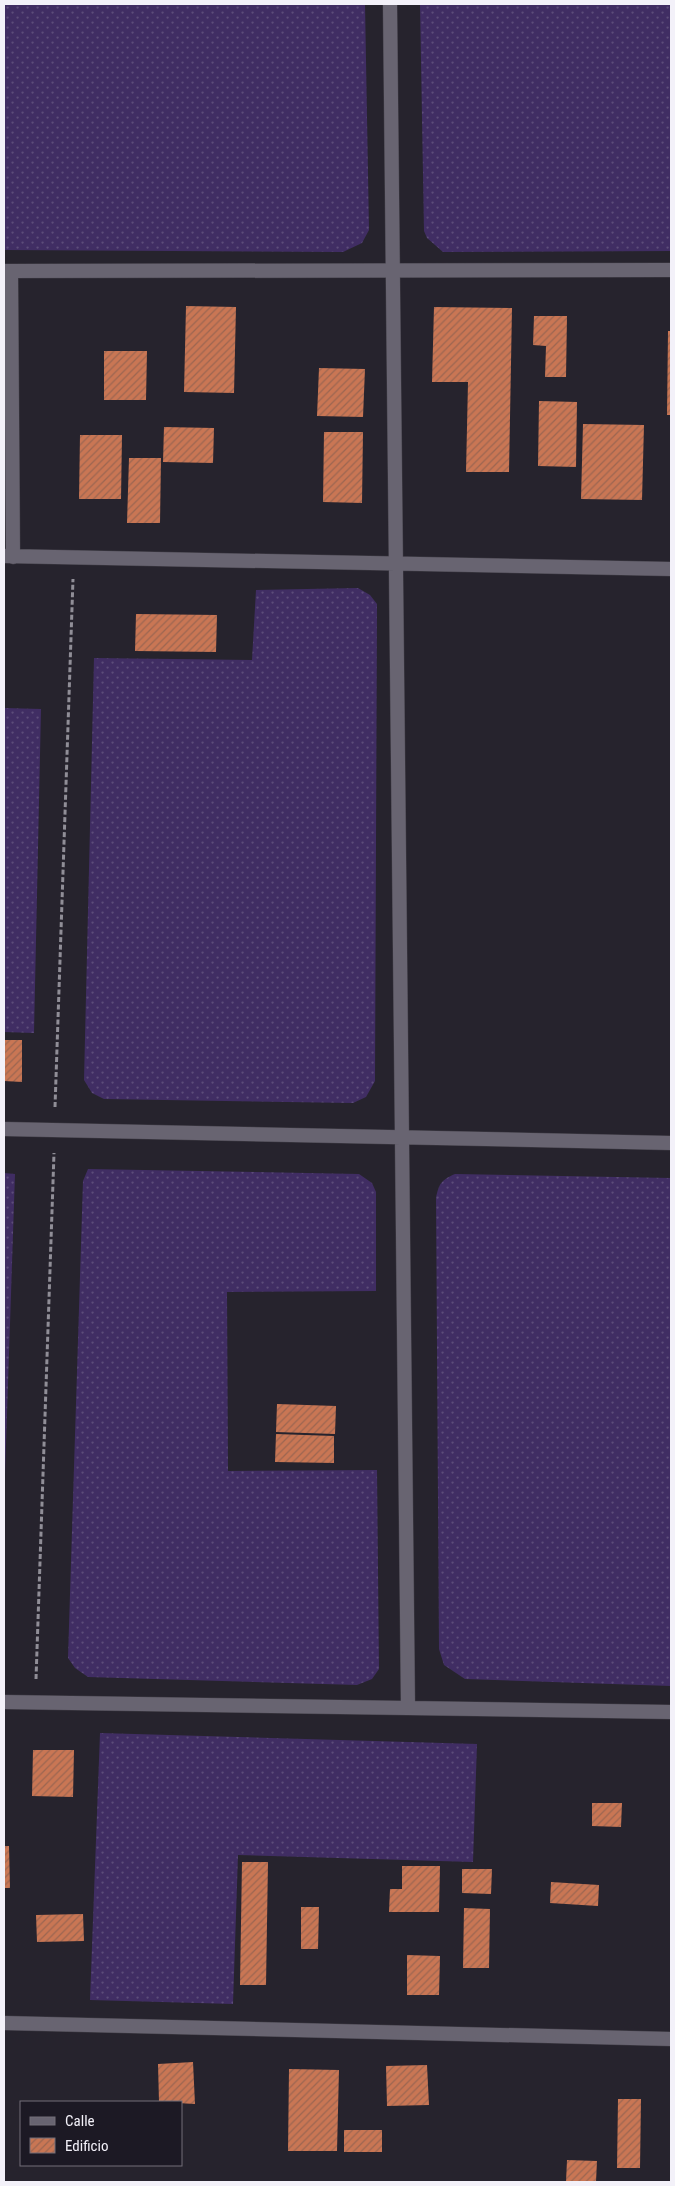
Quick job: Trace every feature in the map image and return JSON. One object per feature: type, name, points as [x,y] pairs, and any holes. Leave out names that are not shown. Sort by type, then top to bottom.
[{"type":"street","points":[[390,4],[408,1708]]},
{"type":"street","points":[[671,270],[8,270],[8,556],[671,570]]},
{"type":"street","points":[[4,1129],[671,1143]]},
{"type":"street","points":[[4,1702],[671,1712]]},
{"type":"street","points":[[4,2023],[671,2039]]},
{"type":"shaded area","points":[[4,4],[365,4],[369,230],[362,243],[343,252],[4,250]]},
{"type":"shaded area","points":[[420,4],[671,4],[671,251],[443,252],[427,238],[424,231]]},
{"type":"shaded area","points":[[358,588],[370,595],[377,604],[375,1081],[366,1097],[353,1103],[104,1099],[92,1093],[84,1080],[94,658],[252,660],[256,590]]},
{"type":"shaded area","points":[[4,708],[41,709],[34,1033],[4,1032]]},
{"type":"shaded area","points":[[88,1169],[359,1174],[372,1183],[376,1192],[376,1291],[227,1292],[228,1471],[377,1470],[379,1669],[372,1679],[357,1685],[88,1677],[75,1668],[68,1658],[83,1181]]},
{"type":"shaded area","points":[[4,1173],[15,1174],[4,1504]]},
{"type":"shaded area","points":[[455,1174],[671,1178],[671,1686],[465,1679],[444,1665],[439,1649],[436,1198],[441,1183]]},
{"type":"shaded area","points":[[100,1733],[477,1744],[473,1862],[238,1855],[233,2004],[90,2000]]},
{"type":"building","points":[[186,306],[236,307],[234,393],[184,392]]},
{"type":"building","points":[[434,307],[512,308],[509,472],[466,472],[468,382],[432,382]]},
{"type":"building","points":[[534,316],[567,316],[566,377],[545,377],[546,346],[533,345]]},
{"type":"building","points":[[668,331],[671,331],[671,415],[667,415]]},
{"type":"building","points":[[104,351],[147,351],[146,400],[104,400]]},
{"type":"building","points":[[319,368],[365,369],[363,417],[317,416]]},
{"type":"building","points":[[539,401],[577,402],[576,467],[538,466]]},
{"type":"building","points":[[583,424],[644,425],[642,500],[581,499]]},
{"type":"building","points":[[164,427],[214,428],[213,463],[163,462]]},
{"type":"building","points":[[324,432],[363,432],[362,503],[323,502]]},
{"type":"building","points":[[80,435],[122,435],[121,499],[79,499]]},
{"type":"building","points":[[129,458],[161,458],[160,523],[127,523]]},
{"type":"building","points":[[136,614],[217,615],[216,652],[135,651]]},
{"type":"building","points":[[4,1040],[22,1040],[22,1082],[4,1081]]},
{"type":"building","points":[[277,1404],[336,1406],[335,1434],[276,1432]]},
{"type":"building","points":[[276,1434],[334,1436],[334,1463],[275,1462]]},
{"type":"building","points":[[33,1750],[74,1750],[73,1797],[32,1796]]},
{"type":"building","points":[[592,1803],[622,1803],[621,1827],[592,1826]]},
{"type":"building","points":[[4,1846],[9,1846],[10,1888],[4,1888]]},
{"type":"building","points":[[242,1862],[268,1862],[266,1985],[240,1985]]},
{"type":"building","points":[[402,1866],[440,1866],[439,1912],[389,1912],[390,1889],[402,1889]]},
{"type":"building","points":[[462,1869],[492,1869],[491,1894],[462,1893]]},
{"type":"building","points":[[551,1882],[599,1885],[598,1906],[550,1903]]},
{"type":"building","points":[[301,1907],[319,1907],[318,1949],[301,1949]]},
{"type":"building","points":[[464,1908],[490,1909],[489,1968],[463,1968]]},
{"type":"building","points":[[83,1914],[84,1941],[37,1942],[36,1915]]},
{"type":"building","points":[[407,1955],[440,1956],[439,1995],[407,1995]]},
{"type":"building","points":[[193,2062],[195,2104],[182,2103],[182,2101],[159,2101],[158,2064]]},
{"type":"building","points":[[427,2065],[429,2105],[387,2106],[386,2066]]},
{"type":"building","points":[[289,2069],[339,2070],[337,2151],[288,2151]]},
{"type":"building","points":[[618,2099],[641,2099],[640,2168],[617,2168]]},
{"type":"building","points":[[344,2130],[382,2130],[382,2152],[344,2152]]},
{"type":"building","points":[[567,2160],[597,2161],[596,2182],[566,2182]]}]
